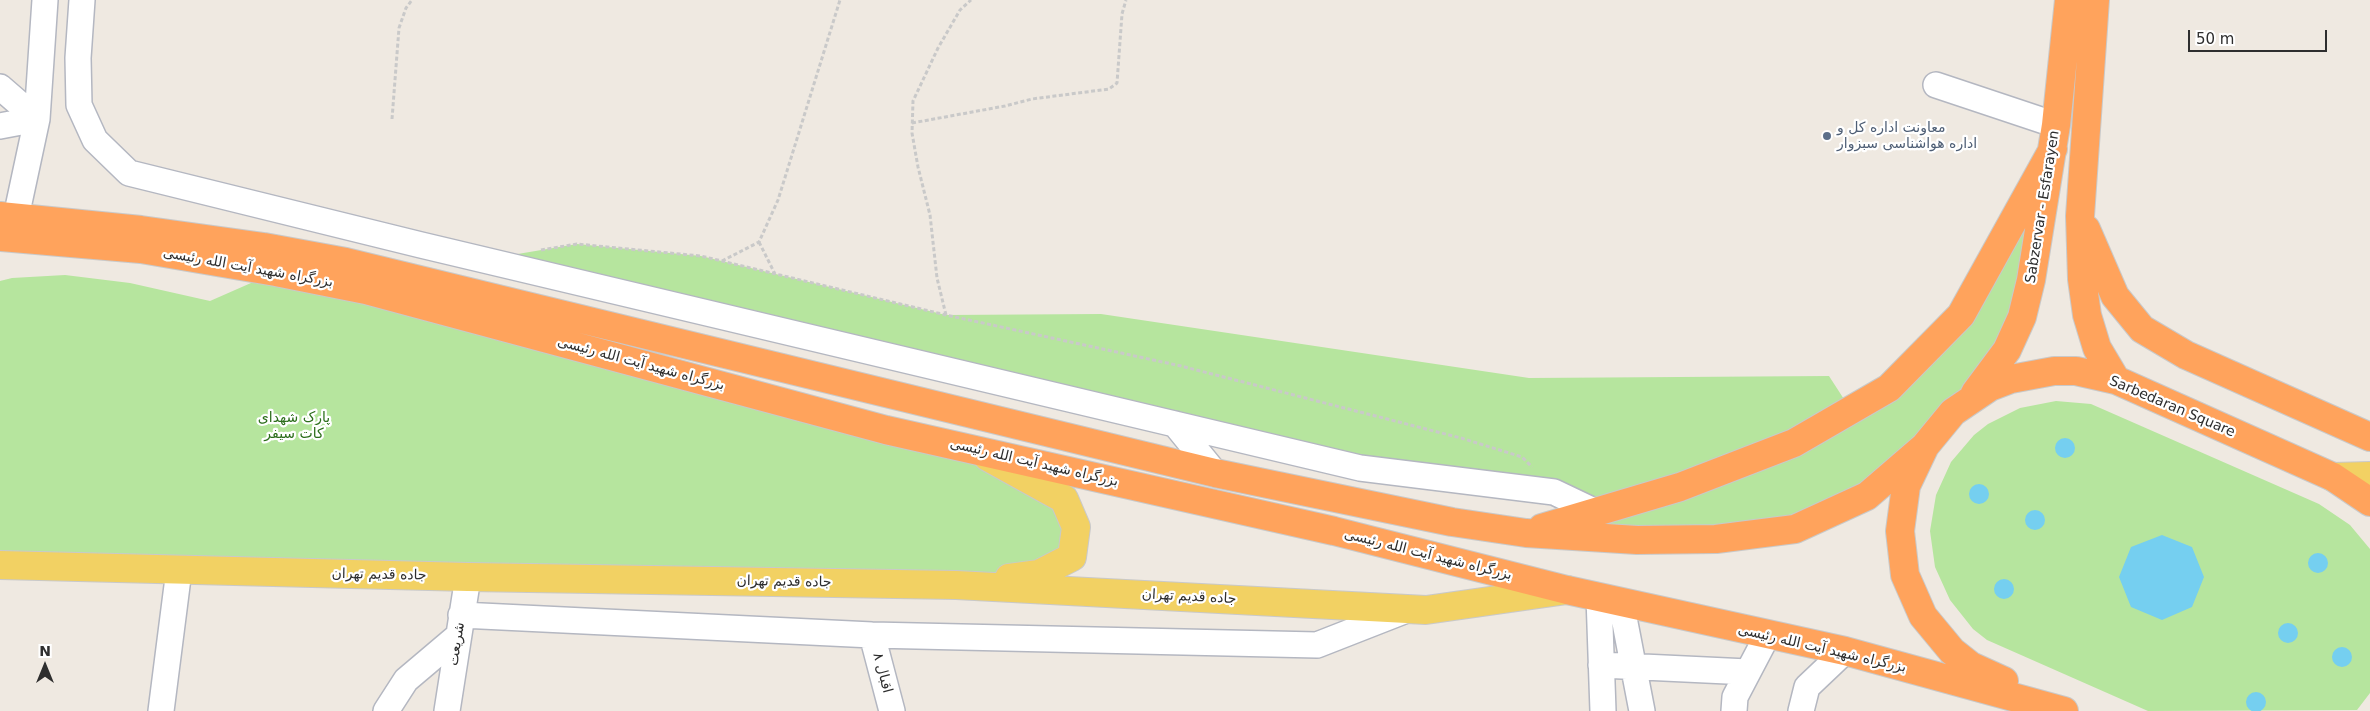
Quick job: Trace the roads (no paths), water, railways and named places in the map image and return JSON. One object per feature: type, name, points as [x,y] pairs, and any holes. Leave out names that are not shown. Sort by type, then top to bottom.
[{"type":"highway","name":"Sabzervar - Esfarayen","points":[[1971,398],[2007,350],[2022,317],[2032,276],[2055,137],[2069,0]]},
{"type":"highway","points":[[2095,0],[2080,216],[2082,279],[2088,315],[2097,348],[2116,380]]},
{"type":"highway","points":[[1526,533],[1680,487],[1794,443],[1889,388],[1960,315],[2055,137]]},
{"type":"highway","points":[[2080,216],[2115,296],[2142,329],[2186,356],[2370,437]]},
{"type":"highway","name":"بزرگراه شهید آیت الله رئیسی","points":[[5,223],[141,230],[264,247],[346,262],[1215,473],[1452,522],[1526,533],[1637,540],[1716,540],[1795,529],[1867,496],[1925,446]]},
{"type":"highway","name":"بزرگراه شهید آیت الله رئیسی","points":[[5,223],[366,290],[886,430],[1334,531],[1610,600],[1767,636],[1845,651],[2064,711]]},
{"type":"highway","points":[[589,350],[584,343],[582,334],[586,327],[596,323]]},
{"type":"highway","name":"Sarbedaran Square","points":[[2073,711],[1971,666],[1952,651],[1936,635],[1923,616],[1905,575],[1900,530],[1906,486],[1925,446],[1950,415],[1971,398],[2010,379],[2054,370],[2076,371],[2116,380],[2333,477],[2352,488],[2370,502]]},
{"type":"main road","points":[[956,585],[1040,574],[1072,557],[1076,527],[1064,499],[977,451]]},
{"type":"main road","points":[[2333,477],[2370,476]]},
{"type":"main road","name":"جاده قدیم تهران","points":[[0,565],[468,577],[956,585],[1426,610],[1567,590]]},
{"type":"street","points":[[5,223],[37,119],[45,0]]},
{"type":"street","points":[[82,0],[78,58],[79,105],[95,140],[129,173],[421,245],[1360,468],[1554,492],[1596,512]]},
{"type":"street","points":[[41,58],[78,58]]},
{"type":"street","points":[[1936,85],[2055,137]]},
{"type":"street","points":[[0,87],[37,119]]},
{"type":"street","points":[[0,126],[37,119]]},
{"type":"street","points":[[1175,424],[1215,473]]},
{"type":"street","points":[[161,711],[179,570]]},
{"type":"street","name":"شریعت","points":[[447,711],[468,577]]},
{"type":"street","points":[[1603,711],[1601,665],[1610,600]]},
{"type":"street","points":[[1610,600],[1633,666],[1642,711]]},
{"type":"street","points":[[386,711],[406,680],[460,625],[1316,645],[1409,609]]},
{"type":"street","name":"اقبال ۸","points":[[872,635],[892,711]]},
{"type":"street","points":[[1734,711],[1735,697],[1767,636]]},
{"type":"street","points":[[1802,711],[1807,686],[1845,651]]},
{"type":"street","points":[[1601,665],[1748,672]]},
{"type":"water","points":[[2065,438],[2072,441],[2075,448],[2072,455],[2065,458],[2058,455],[2055,448],[2058,441]]},
{"type":"water","points":[[1979,484],[1986,487],[1989,494],[1986,501],[1979,504],[1972,501],[1969,494],[1972,487]]},
{"type":"water","points":[[2035,510],[2042,513],[2045,520],[2042,527],[2035,530],[2028,527],[2025,520],[2028,513]]},
{"type":"water","points":[[2162,535],[2192,547],[2204,577],[2192,607],[2162,620],[2131,607],[2119,577],[2131,547]]},
{"type":"water","points":[[2318,553],[2325,556],[2328,563],[2325,570],[2318,573],[2311,570],[2308,563],[2311,556]]},
{"type":"water","points":[[2004,579],[2011,582],[2014,589],[2011,596],[2004,599],[1997,596],[1994,589],[1997,582]]},
{"type":"water","points":[[2288,623],[2295,626],[2298,633],[2295,640],[2288,643],[2281,640],[2278,633],[2281,626]]},
{"type":"water","points":[[2342,647],[2349,650],[2352,657],[2349,664],[2342,667],[2335,664],[2332,657],[2335,650]]},
{"type":"water","points":[[2256,692],[2263,695],[2266,702],[2263,709],[2256,712],[2249,709],[2246,702],[2249,695]]},
{"type":"place","name":"معاونت اداره کل و اداره هواشناسی سبزوار","points":[[1827,136]]},
{"type":"park label","name":"پارک شهدای کات سیفر","points":[[294,426]]}]
